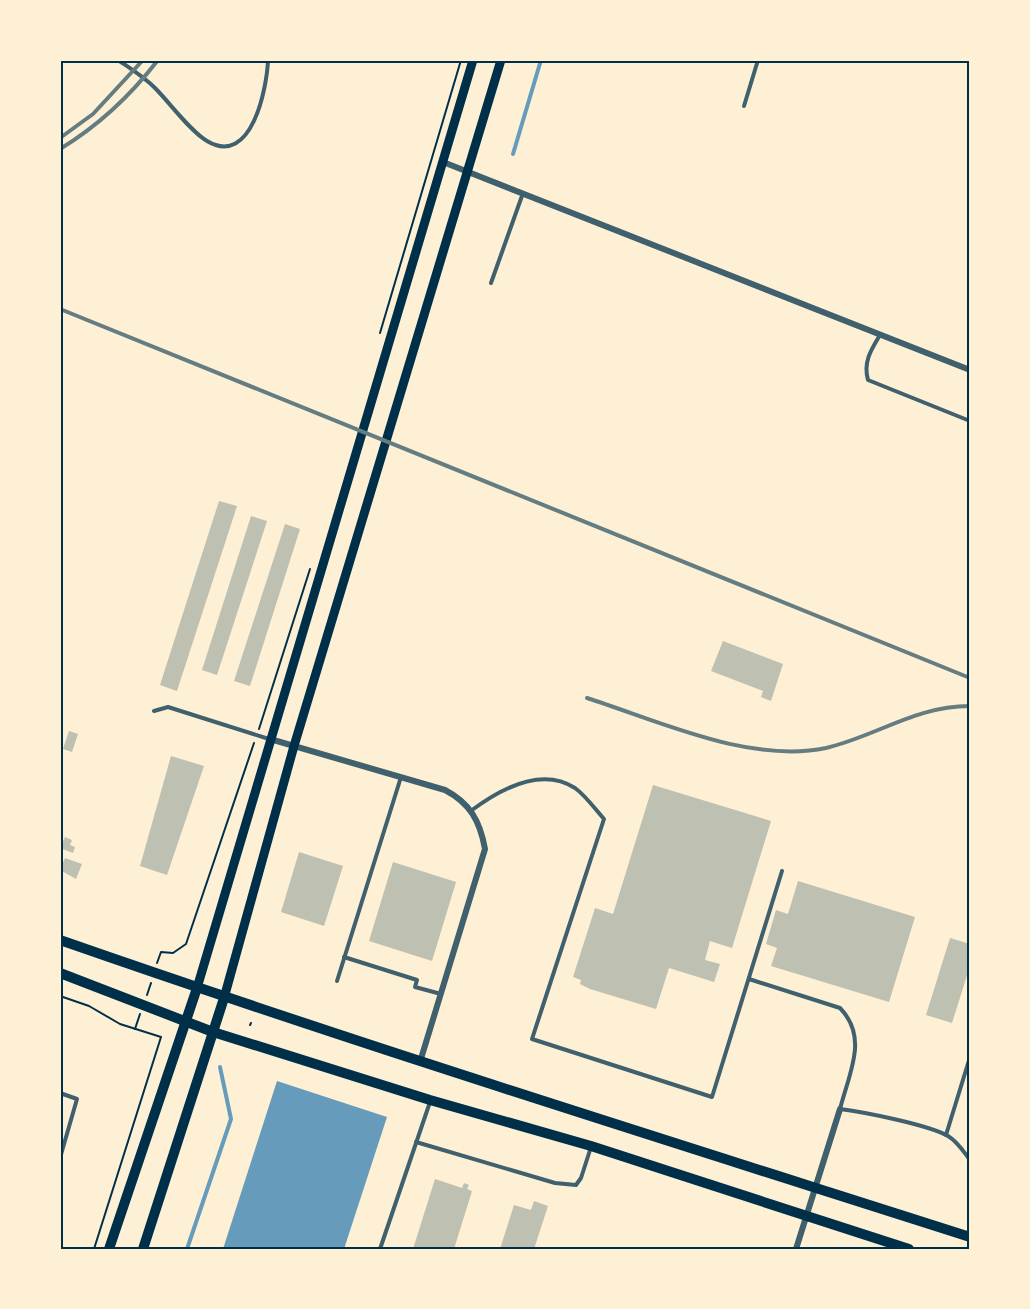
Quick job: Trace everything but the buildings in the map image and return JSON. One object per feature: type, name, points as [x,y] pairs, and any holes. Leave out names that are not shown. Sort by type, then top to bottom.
[{"type":"main road","points":[[109,1249],[187,1021],[473,60]]},
{"type":"main road","points":[[143,1249],[224,998],[294,746],[501,60]]},
{"type":"main road","points":[[60,940],[224,998],[420,1062],[970,1237]]},
{"type":"main road","points":[[60,973],[213,1032],[430,1100],[591,1146],[807,1218],[909,1249]]},
{"type":"street","points":[[443,162],[970,370]]},
{"type":"street","points":[[270,739],[445,790],[458,797],[472,810],[482,831],[485,849],[420,1062]]},
{"type":"street","points":[[796,1249],[840,1109]]},
{"type":"lane","points":[[118,60],[144,78],[206,141],[225,145],[235,143],[251,129],[264,97],[268,60]]},
{"type":"lane","points":[[744,106],[758,60]]},
{"type":"lane","points":[[491,283],[523,192]]},
{"type":"lane","points":[[880,334],[869,354],[865,370],[868,380],[970,421]]},
{"type":"lane","points":[[154,711],[168,707],[270,739]]},
{"type":"lane","points":[[337,981],[401,777]]},
{"type":"lane","points":[[472,810],[496,792],[542,778],[574,788],[604,819],[532,1040],[712,1097],[782,871]]},
{"type":"lane","points":[[344,957],[417,980],[415,987],[441,994]]},
{"type":"lane","points":[[749,979],[840,1008],[850,1018],[856,1030],[856,1043],[840,1109],[865,1112],[946,1135],[960,1145],[970,1160]]},
{"type":"lane","points":[[946,1135],[970,1057]]},
{"type":"lane","points":[[60,1094],[77,1099],[60,1158]]},
{"type":"lane","points":[[380,1249],[430,1100]]},
{"type":"lane","points":[[416,1142],[555,1183],[576,1185],[581,1178],[591,1146]]},
{"type":"path","points":[[378,339],[461,60]]},
{"type":"path","points":[[262,719],[312,563]]},
{"type":"path","points":[[159,958],[161,952],[173,953],[186,944],[252,747]]},
{"type":"path","points":[[60,996],[89,1005],[120,1024],[161,1037],[94,1249]]},
{"type":"path","points":[[135,1029],[139,1018]]},
{"type":"water","points":[[277,1081],[387,1117],[344,1249],[223,1249]]},
{"type":"waterway","points":[[513,154],[541,60]]},
{"type":"waterway","points":[[187,1249],[231,1119],[220,1067]]},
{"type":"railway","points":[[60,138],[93,114],[143,60]]},
{"type":"railway","points":[[60,149],[113,109],[158,60]]},
{"type":"railway","points":[[60,309],[970,678]]},
{"type":"railway","points":[[587,698],[705,738],[767,750],[797,751],[826,748],[845,743],[931,711],[970,706]]}]
